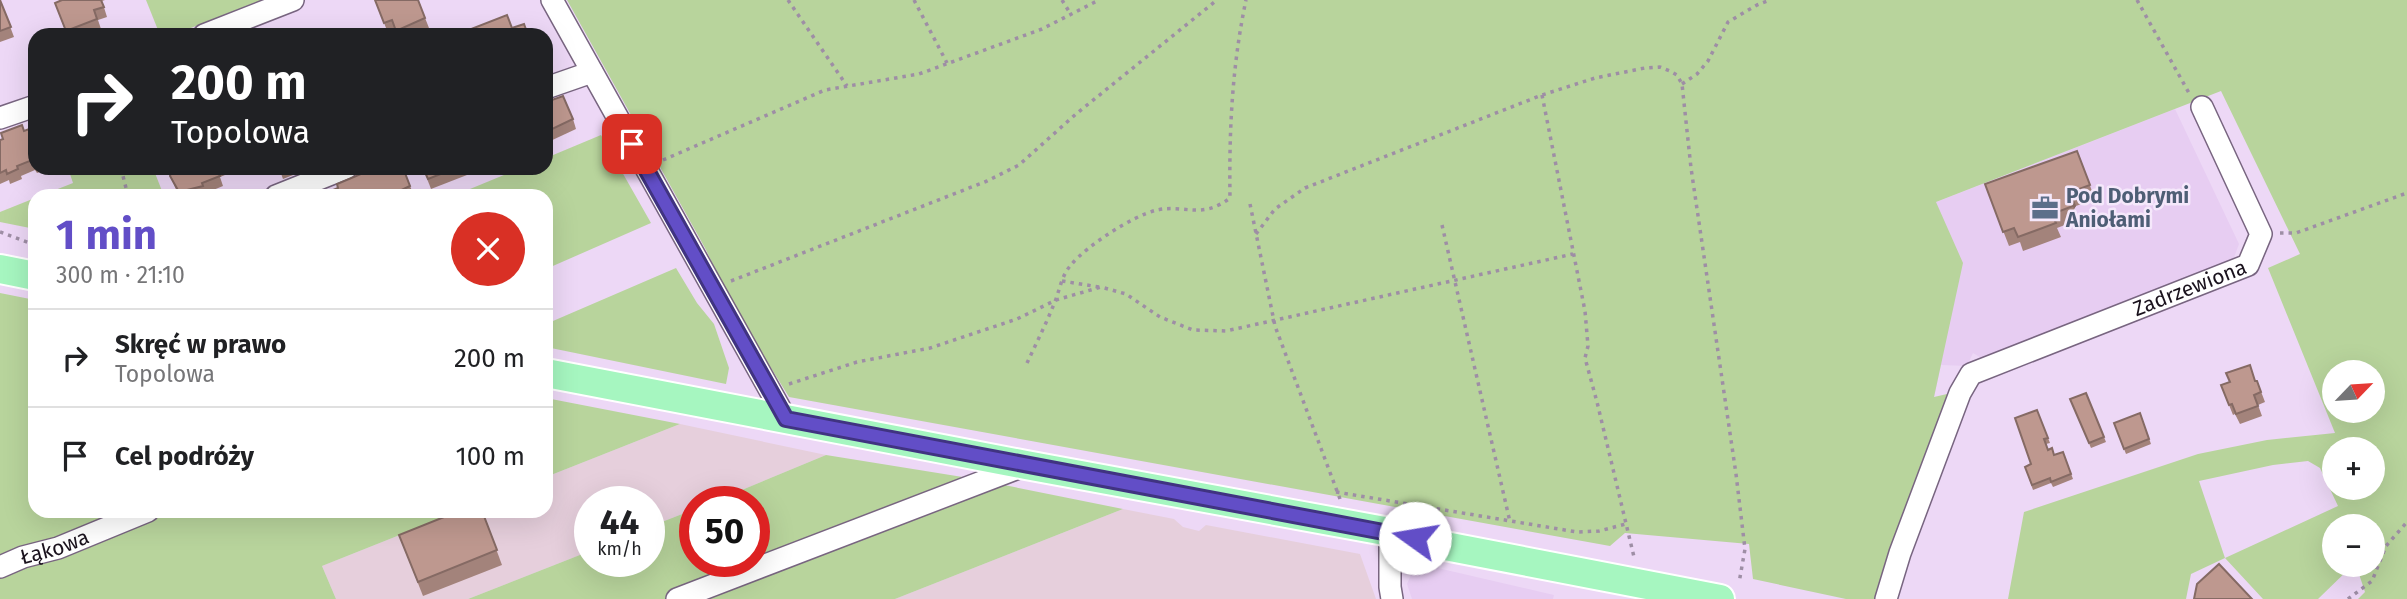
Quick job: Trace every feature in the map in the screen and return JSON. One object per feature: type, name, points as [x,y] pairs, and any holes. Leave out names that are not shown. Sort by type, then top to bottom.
[{"type":"main road","points":[[0,269],[28,275]]},
{"type":"main road","points":[[553,374],[1390,532],[1440,545],[1729,595]]},
{"type":"street","points":[[222,28],[293,0]]},
{"type":"street","points":[[551,0],[786,419]]},
{"type":"street","points":[[553,86],[592,72]]},
{"type":"street","name":"Zadrzewiona","points":[[1960,393],[1971,374],[2248,265],[2261,234],[2202,107]]},
{"type":"street","points":[[0,118],[28,108]]},
{"type":"street","points":[[294,189],[328,175]]},
{"type":"street","points":[[1886,599],[1903,545],[1960,393],[2176,309]]},
{"type":"street","points":[[677,599],[1026,465]]},
{"type":"street","name":"Łąkowa","points":[[0,567],[23,557],[58,548],[131,518]]},
{"type":"street","points":[[1390,532],[1392,599]]},
{"type":"path","points":[[788,0],[847,86]]},
{"type":"path","points":[[914,0],[947,64]]},
{"type":"path","points":[[1062,0],[1071,14]]},
{"type":"path","points":[[645,168],[825,90],[919,74],[1042,29],[1099,0]]},
{"type":"path","points":[[713,288],[987,181],[1019,165],[1076,114],[1217,0]]},
{"type":"path","points":[[1027,363],[1056,300],[1061,281],[1072,263],[1123,223],[1158,210],[1196,211],[1220,205],[1230,198],[1230,122],[1236,44],[1246,0]]},
{"type":"path","points":[[1682,84],[1697,74],[1708,61],[1728,22],[1760,2],[1770,0]]},
{"type":"path","points":[[2137,0],[2187,90],[2202,107]]},
{"type":"path","points":[[1256,234],[1275,209],[1305,188],[1542,95],[1621,72],[1653,67],[1677,75],[1682,84],[1690,168],[1726,392],[1744,543],[1744,559],[1729,595]]},
{"type":"path","points":[[1542,95],[1586,323],[1588,348],[1585,358],[1635,562]]},
{"type":"path","points":[[2261,234],[2296,233],[2407,193]]},
{"type":"path","points":[[1250,204],[1275,320],[1336,492],[1343,502]]},
{"type":"path","points":[[1442,225],[1510,522]]},
{"type":"path","points":[[0,232],[28,242]]},
{"type":"path","points":[[1061,281],[1126,294],[1160,317],[1193,330],[1226,331],[1573,254]]},
{"type":"path","points":[[771,391],[857,362],[930,348],[1017,319],[1056,300],[1101,288]]},
{"type":"path","points":[[1336,492],[1584,532],[1626,524]]},
{"type":"path","points":[[2348,599],[2372,581],[2386,546],[2407,522]]},
{"type":"shaded area","points":[[2175,109],[2239,244],[2232,263],[1983,359],[1973,353],[1967,366],[1941,365],[1934,398],[1854,234]]},
{"type":"shaded area","points":[[680,424],[826,455],[751,486],[679,486],[679,515],[665,521],[665,486],[574,486],[574,557],[468,599],[336,599],[322,566],[442,518],[553,518],[553,474]]},
{"type":"shaded area","points":[[1123,509],[1174,519],[1183,527],[1199,531],[1206,525],[1360,554],[1376,599],[895,599]]},
{"type":"shaded area","points":[[1416,563],[1554,595],[1553,599],[1412,599],[1407,584]]},
{"type":"green space","points":[[146,0],[265,0],[191,28],[157,28]]},
{"type":"green space","points":[[567,0],[2407,0],[2407,599],[2358,599],[2365,592],[2360,577],[2385,577],[2385,514],[2322,514],[2322,577],[2341,577],[2318,599],[2263,599],[2225,558],[2191,574],[2186,599],[2008,599],[2024,512],[2198,454],[2267,440],[2335,433],[2331,424],[2385,424],[2385,360],[2322,360],[2322,401],[2268,268],[2300,254],[2221,91],[1936,202],[1963,263],[1934,397],[1947,394],[1947,405],[1877,599],[1846,599],[1753,579],[1749,544],[1625,533],[1610,546],[789,397],[735,310],[705,248]],"holes":[[[2322,437],[2385,437],[2385,500],[2335,500],[2338,506],[2225,558],[2199,481],[2273,465],[2308,461],[2322,472]]]},
{"type":"green space","points":[[601,135],[651,223],[553,266],[553,189],[470,189],[504,175],[553,175],[553,155]]},
{"type":"green space","points":[[70,175],[156,175],[161,189],[58,189],[73,183]]},
{"type":"green space","points":[[28,201],[28,228],[0,222],[0,212]]},
{"type":"green space","points":[[676,268],[697,303],[714,324],[729,368],[726,384],[553,348],[553,321]]},
{"type":"green space","points":[[0,293],[28,299],[28,518],[111,518],[0,559]]},
{"type":"green space","points":[[553,399],[680,424],[553,474]]},
{"type":"green space","points":[[826,455],[975,479],[770,559],[770,486],[751,486]]},
{"type":"green space","points":[[994,483],[1123,509],[895,599],[702,599],[757,577],[770,577],[770,572]]},
{"type":"green space","points":[[679,515],[679,577],[723,577],[666,599],[468,599],[574,557],[574,577],[665,577],[665,521]]},
{"type":"green space","points":[[142,518],[442,518],[322,566],[336,599],[0,599],[0,575]]},
{"type":"building","points":[[0,0],[11,27],[0,31]]},
{"type":"building","points":[[62,0],[101,0],[104,7],[94,10],[97,19],[74,28],[65,28],[55,3]]},
{"type":"building","points":[[375,0],[418,0],[425,18],[403,28],[395,28],[392,20],[384,23]]},
{"type":"building","points":[[507,15],[512,28],[474,28]]},
{"type":"building","points":[[563,96],[573,119],[553,129],[553,100]]},
{"type":"building","points":[[22,125],[24,131],[28,130],[28,162],[7,174],[6,170],[0,173],[0,140],[3,139],[1,133]]},
{"type":"building","points":[[2077,151],[2090,185],[2071,192],[2069,195],[2073,206],[2052,214],[2056,223],[2018,237],[2014,228],[2003,232],[1985,184]]},
{"type":"building","points":[[358,175],[406,175],[410,186],[404,189],[336,189],[337,184]]},
{"type":"building","points":[[170,176],[220,176],[202,183],[203,186],[177,189]]},
{"type":"building","points":[[2250,365],[2261,392],[2254,395],[2258,406],[2236,414],[2221,385],[2230,382],[2226,373]]},
{"type":"building","points":[[2086,393],[2104,437],[2089,443],[2070,399]]},
{"type":"building","points":[[2037,410],[2048,438],[2044,439],[2048,450],[2052,448],[2054,455],[2063,452],[2071,474],[2051,482],[2050,478],[2032,485],[2025,467],[2031,464],[2015,418]]},
{"type":"building","points":[[2140,413],[2149,439],[2124,449],[2114,423]]},
{"type":"building","points":[[442,518],[485,518],[497,550],[418,582],[399,535]]},
{"type":"building","points":[[2219,564],[2252,599],[2194,599],[2197,584]]},
{"type":"place","name":"Pod Dobrymi Aniołami","points":[[2045,208]]},
{"type":"route","points":[[632,144],[786,419],[1415,538]]}]
